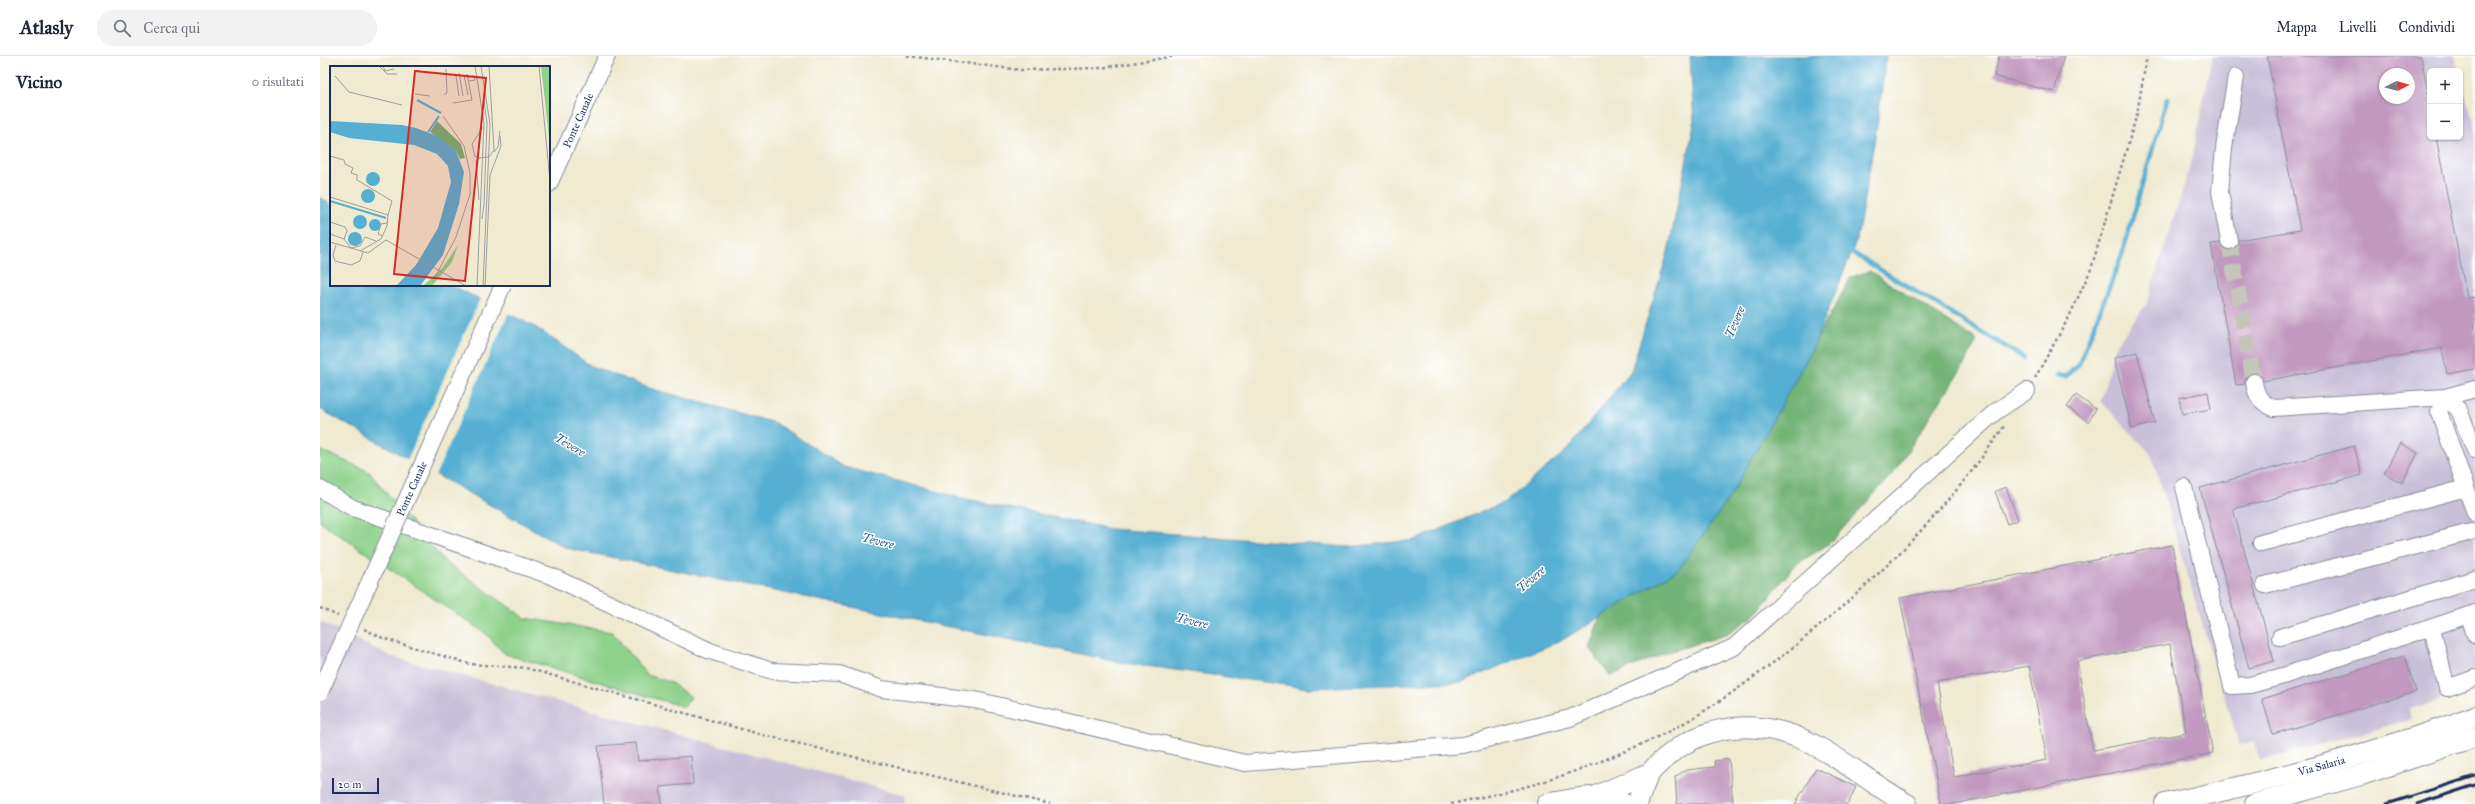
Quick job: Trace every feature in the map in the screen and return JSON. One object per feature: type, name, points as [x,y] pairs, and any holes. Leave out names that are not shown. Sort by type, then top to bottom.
[{"type":"main road","name":"Via Salaria","points":[[2165,804],[2320,767],[2388,747],[2475,716]]},
{"type":"main road","points":[[1547,804],[1596,796],[1650,773],[1678,748],[1697,736],[1722,728],[1754,728],[1788,734],[1810,743],[1850,765],[1907,804]]},
{"type":"main road","name":"Via Salaria","points":[[2255,804],[2375,771],[2475,736]]},
{"type":"main road","points":[[1637,804],[1650,773]]},
{"type":"main road","points":[[1596,796],[1609,798],[1624,804]]},
{"type":"lane","name":"Ponte Canale","points":[[550,182],[607,56]]},
{"type":"lane","points":[[2229,241],[2220,192],[2224,148],[2236,77]]},
{"type":"lane","name":"Ponte Canale","points":[[320,692],[504,286]]},
{"type":"lane","points":[[2254,382],[2256,394],[2264,404],[2274,408],[2445,397],[2475,389]]},
{"type":"lane","points":[[320,489],[354,508],[551,576],[710,651],[772,671],[839,674],[882,689],[975,700],[1245,763],[1463,745],[1570,718],[1734,647],[1995,412],[2027,391]]},
{"type":"lane","points":[[2445,397],[2458,410],[2475,450]]},
{"type":"lane","points":[[2264,585],[2473,535],[2470,526],[2475,513],[2439,412],[2445,397]]},
{"type":"lane","points":[[2184,487],[2232,686],[2250,685],[2284,676],[2472,614],[2475,635]]},
{"type":"lane","points":[[2261,543],[2466,488]]},
{"type":"lane","points":[[2280,637],[2475,579]]},
{"type":"lane","points":[[2432,628],[2447,688],[2475,678]]},
{"type":"path","points":[[907,56],[1021,70],[1102,68],[1176,56]]},
{"type":"path","points":[[320,608],[340,617]]},
{"type":"path","points":[[359,626],[385,639],[470,664],[526,668],[759,734],[1050,804]]},
{"type":"shaded area","points":[[2212,56],[2454,56],[2458,68],[2427,68],[2427,140],[2463,140],[2463,86],[2475,127],[2475,689],[2410,709],[2412,719],[2260,761],[2254,742],[2239,746],[2151,454],[2101,401],[2114,348],[2147,303],[2192,160]]},
{"type":"shaded area","points":[[320,622],[390,656],[905,795],[905,804],[320,804]]},
{"type":"green space","points":[[1870,271],[1977,340],[1964,365],[1894,472],[1829,544],[1795,565],[1754,616],[1723,636],[1668,652],[1610,676],[1589,648],[1600,617],[1679,569],[1728,500],[1851,277]]},
{"type":"green space","points":[[320,450],[368,471],[445,562],[525,618],[612,632],[647,675],[670,682],[691,697],[684,707],[505,654],[485,633],[320,522]]},
{"type":"water","name":"Tevere","points":[[1690,56],[1886,56],[1878,120],[1857,239],[1812,350],[1728,500],[1679,569],[1564,639],[1462,682],[1308,688],[1124,663],[566,548],[320,409],[320,197],[330,204],[330,286],[453,286],[537,328],[591,366],[649,388],[775,423],[844,467],[966,499],[1111,529],[1347,547],[1415,540],[1507,501],[1568,449],[1631,371],[1668,252],[1694,124]]},
{"type":"pier","points":[[481,297],[509,312],[435,476],[407,460]]},
{"type":"building","points":[[1999,56],[2064,56],[2054,92],[1994,76]]},
{"type":"building","points":[[2267,56],[2421,56],[2427,88],[2427,140],[2437,140],[2467,298],[2475,297],[2475,369],[2447,374],[2442,348],[2263,381],[2258,373],[2252,373],[2245,378],[2245,384],[2236,385],[2211,244],[2220,243],[2222,247],[2230,250],[2235,248],[2238,240],[2300,230]]},
{"type":"building","points":[[2137,352],[2155,423],[2132,429],[2114,358]]},
{"type":"building","points":[[2208,392],[2211,409],[2182,414],[2179,398]]},
{"type":"building","points":[[2076,395],[2096,409],[2088,422],[2067,407]]},
{"type":"building","points":[[2400,443],[2418,453],[2402,483],[2384,473]]},
{"type":"building","points":[[2354,446],[2362,475],[2233,509],[2274,661],[2249,668],[2200,488]]},
{"type":"building","points":[[2006,487],[2018,520],[2007,524],[1995,491]]},
{"type":"building","points":[[2172,545],[2213,753],[1953,804],[1941,804],[1900,598]],"holes":[[[2170,644],[2186,733],[2093,750],[2077,661]],[[2029,666],[2047,760],[1954,777],[1937,683]]]},
{"type":"building","points":[[2405,656],[2416,692],[2273,734],[2262,699]]},
{"type":"building","points":[[636,743],[638,761],[691,756],[693,784],[660,787],[662,804],[604,804],[598,746]]},
{"type":"building","points":[[1729,759],[1733,804],[1677,804],[1675,777],[1686,770],[1715,767],[1714,761]]},
{"type":"building","points":[[1816,768],[1856,787],[1848,804],[1795,804]]},
{"type":"waterway","points":[[2057,376],[2066,376],[2079,364],[2122,255],[2167,99]]},
{"type":"waterway","points":[[1848,250],[2024,358]]},
{"type":"tunnel","points":[[2229,241],[2254,382]]},
{"type":"railway","points":[[2387,804],[2475,776]]},
{"type":"railway","points":[[2417,804],[2475,785]]}]
